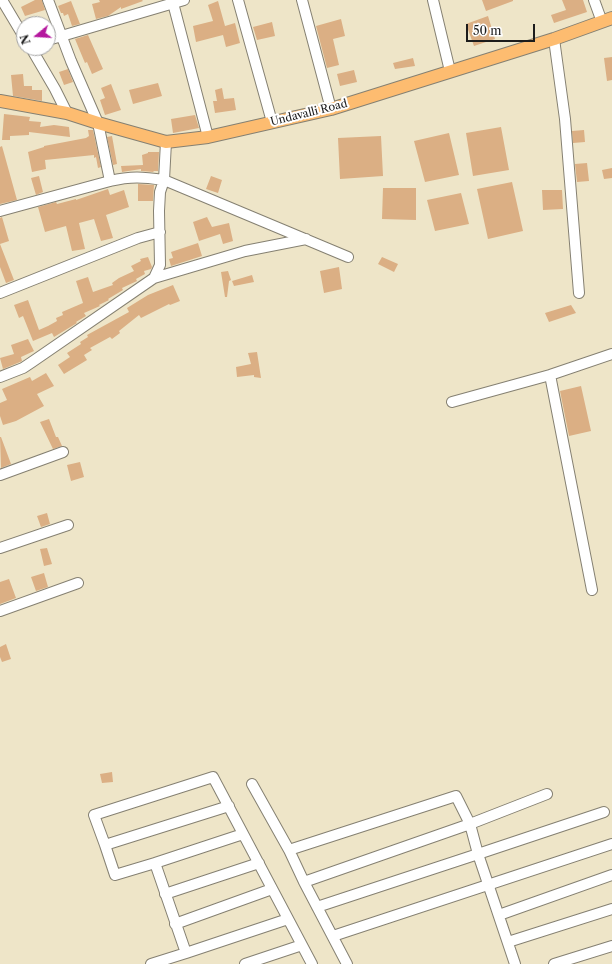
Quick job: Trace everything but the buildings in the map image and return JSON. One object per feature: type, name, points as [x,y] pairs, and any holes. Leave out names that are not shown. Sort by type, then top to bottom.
[{"type":"main road","name":"Undavalli Road","points":[[0,101],[67,113],[166,142],[208,137],[331,109],[554,39],[607,20]]},
{"type":"street","points":[[2,0],[16,24]]},
{"type":"street","points":[[48,0],[63,35],[71,61],[98,123],[110,181]]},
{"type":"street","points":[[56,37],[184,0]]},
{"type":"street","points":[[238,0],[272,122]]},
{"type":"street","points":[[302,0],[331,109]]},
{"type":"street","points":[[433,0],[450,71]]},
{"type":"street","points":[[594,0],[607,20]]},
{"type":"street","points":[[173,3],[208,137]]},
{"type":"street","points":[[554,39],[565,119],[579,293]]},
{"type":"street","points":[[36,56],[67,113]]},
{"type":"street","points":[[154,278],[160,265],[159,211],[160,192],[164,180],[166,142]]},
{"type":"street","points":[[0,212],[33,201],[110,181],[128,177],[144,177],[164,180],[348,256]]},
{"type":"street","points":[[0,293],[131,240],[160,232]]},
{"type":"street","points":[[0,377],[23,368],[154,278],[245,251],[306,239]]},
{"type":"street","points":[[452,402],[550,375],[612,354]]},
{"type":"street","points":[[550,375],[592,590]]},
{"type":"street","points":[[0,475],[63,452]]},
{"type":"street","points":[[0,548],[68,525]]},
{"type":"street","points":[[0,611],[78,583]]},
{"type":"street","points":[[243,834],[115,875],[106,845],[94,816],[213,777],[312,964]]},
{"type":"street","points":[[252,784],[290,850],[304,882],[348,964]]},
{"type":"street","points":[[304,882],[470,824],[547,794]]},
{"type":"street","points":[[290,850],[456,796],[470,824],[478,854],[515,964]]},
{"type":"street","points":[[106,845],[229,806]]},
{"type":"street","points":[[317,907],[604,812]]},
{"type":"street","points":[[333,936],[612,844]]},
{"type":"street","points":[[155,863],[186,953]]},
{"type":"street","points":[[165,894],[259,863]]},
{"type":"street","points":[[498,915],[612,875]]},
{"type":"street","points":[[175,924],[272,888]]},
{"type":"street","points":[[508,942],[612,909]]},
{"type":"street","points":[[151,964],[288,919]]},
{"type":"street","points":[[245,964],[302,945]]},
{"type":"street","points":[[554,964],[612,946]]}]
